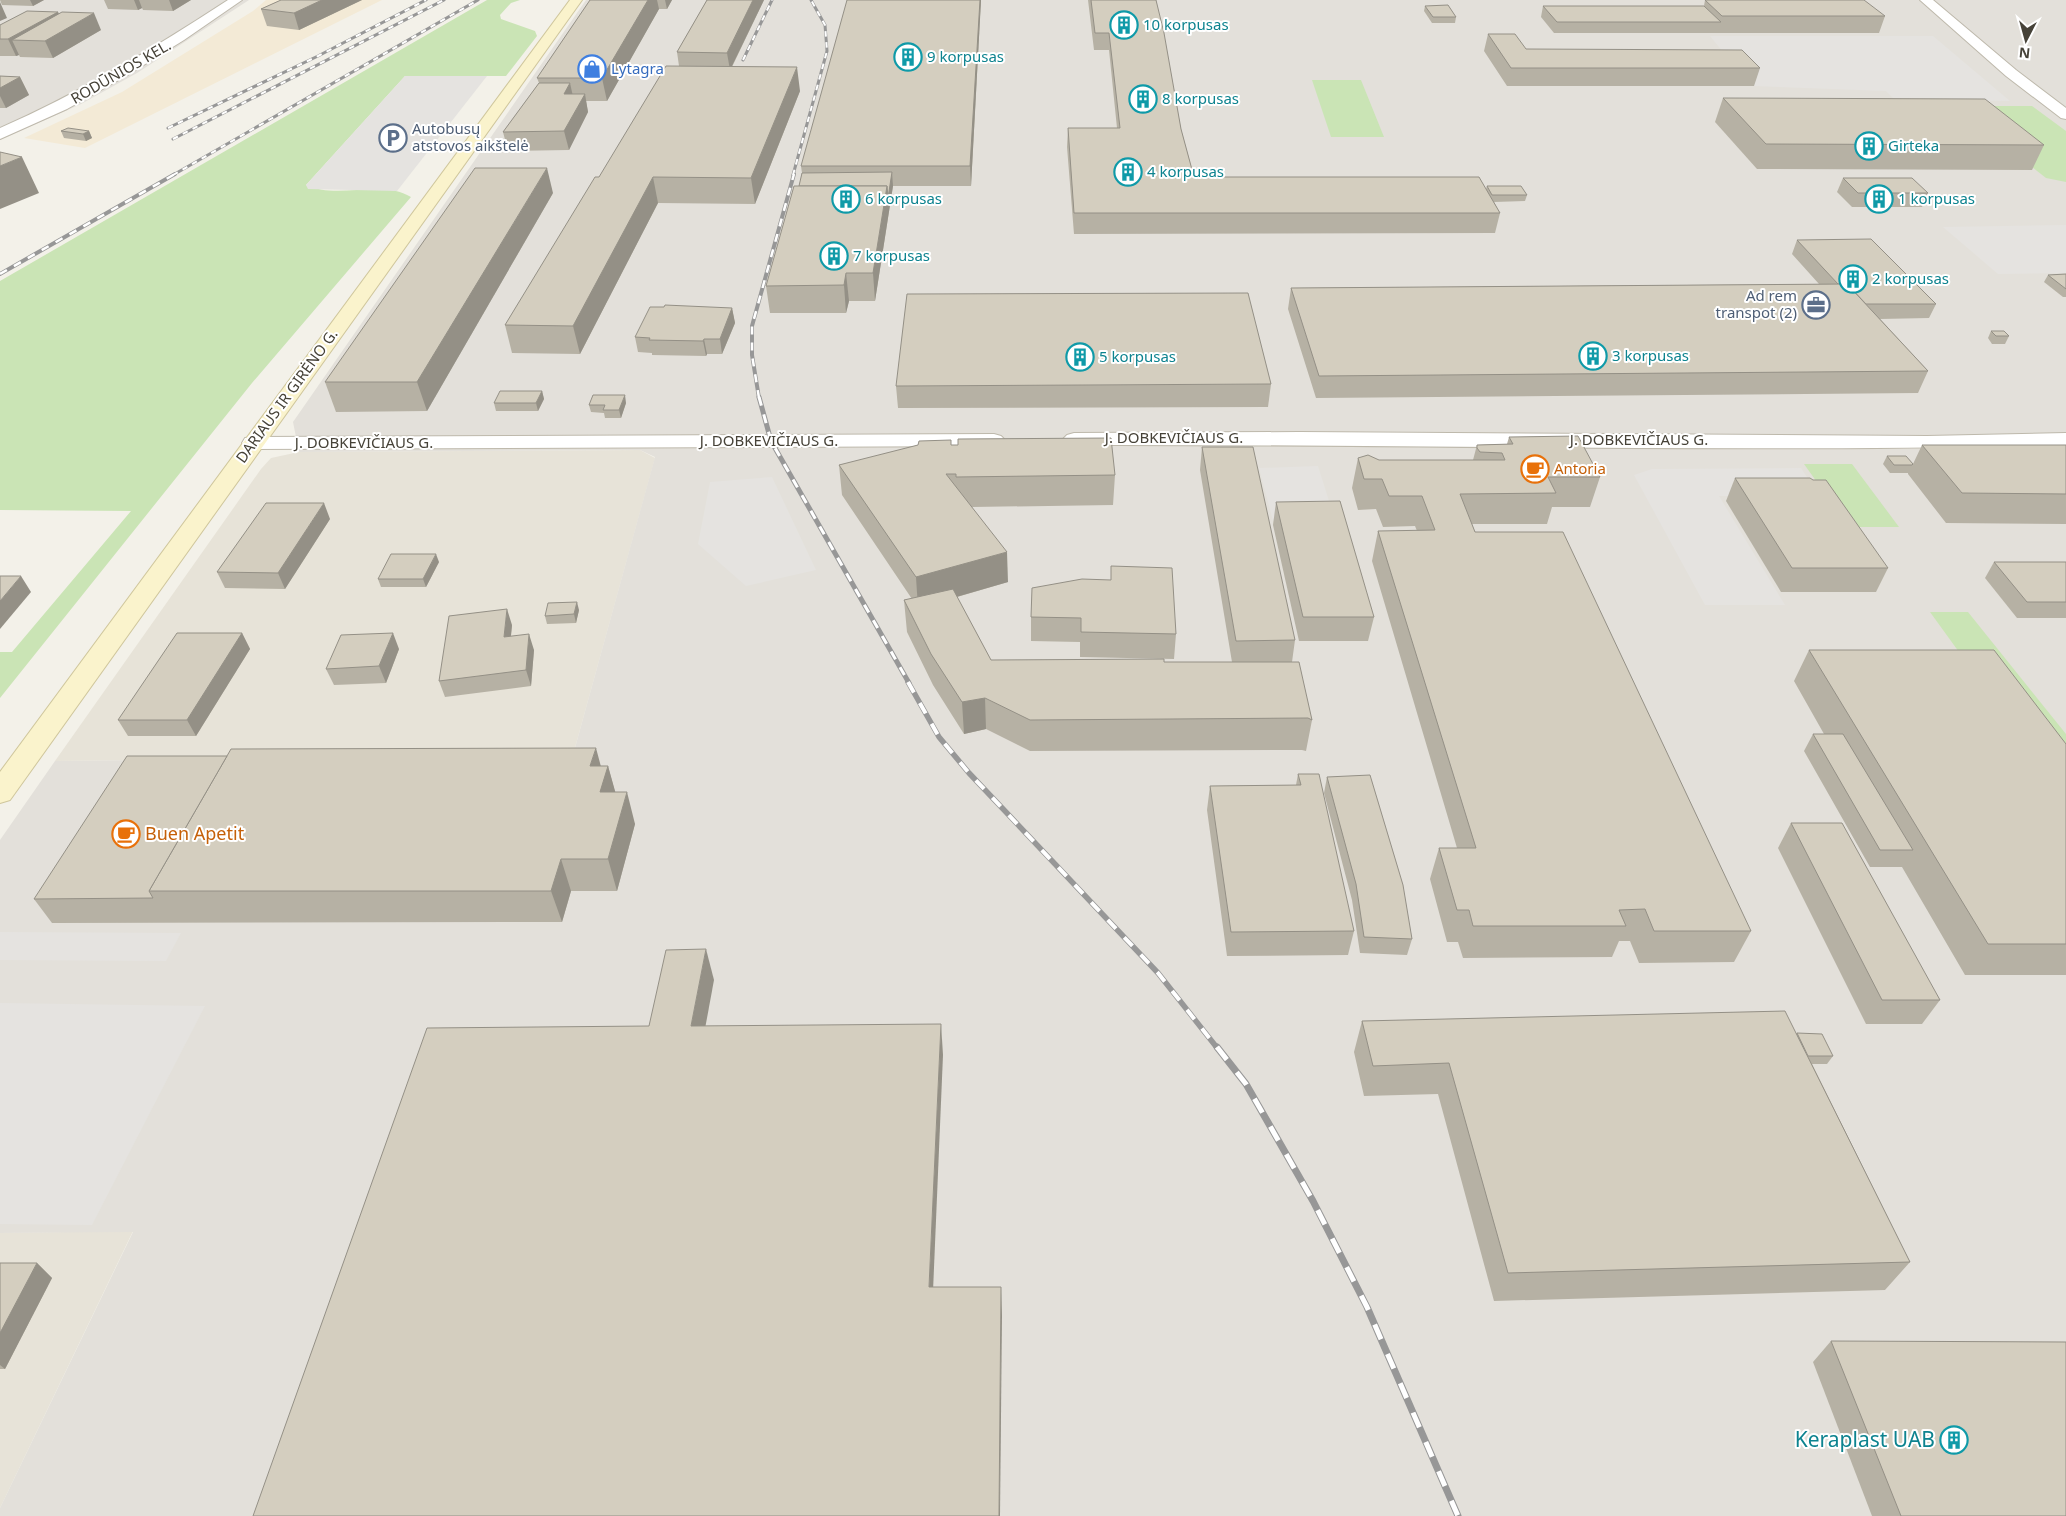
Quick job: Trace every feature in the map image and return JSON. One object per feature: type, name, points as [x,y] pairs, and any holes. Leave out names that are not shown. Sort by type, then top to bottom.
[{"type":"street","name":"RODŪNIOS KEL.","points":[[0,134],[51,112],[113,79],[236,0]]},
{"type":"street","name":"DARIAUS IR GIRĖNO G.","points":[[0,793],[576,0]]},
{"type":"street","points":[[1926,0],[2011,73],[2066,115]]},
{"type":"street","name":"J. DOBKEVIČIAUS G.","points":[[1055,439],[1306,438],[1927,442],[2066,439]]},
{"type":"street","name":"J. DOBKEVIČIAUS G.","points":[[253,443],[1016,439]]},
{"type":"shaded area","points":[[0,0],[249,0],[137,73],[81,104],[0,140]]},
{"type":"shaded area","points":[[266,0],[382,0],[85,148],[24,138],[122,92],[253,11]]},
{"type":"shaded area","points":[[586,0],[2066,0],[2066,1516],[0,1516],[0,1508],[133,1232],[0,1233],[0,840],[55,761],[573,755],[655,457],[640,450],[299,452],[293,422]]},
{"type":"shaded area","points":[[1710,36],[1933,36],[2010,101],[1895,100],[1886,91],[1754,86],[1736,68]]},
{"type":"shaded area","name":"Autobusų atstovos aikštelė","points":[[405,76],[487,76],[397,191],[308,189],[306,185]]},
{"type":"shaded area","points":[[2066,225],[2066,273],[1998,274],[1943,227]]},
{"type":"shaded area","points":[[640,450],[655,458],[573,755],[55,761],[261,469],[271,458],[299,452]]},
{"type":"shaded area","points":[[1318,466],[1335,520],[1273,521],[1259,468]]},
{"type":"shaded area","points":[[1801,468],[1820,497],[1719,496],[1785,605],[1705,605],[1634,475],[1652,469]]},
{"type":"shaded area","points":[[772,477],[816,570],[746,586],[698,544],[710,482]]},
{"type":"shaded area","points":[[0,932],[181,933],[166,961],[0,960]]},
{"type":"shaded area","points":[[0,1003],[205,1006],[92,1225],[0,1224]]},
{"type":"shaded area","points":[[133,1231],[0,1508],[0,1233]]},
{"type":"green space","points":[[487,0],[520,0],[511,3],[500,15],[501,19],[535,31],[537,36],[506,76],[405,76],[306,185],[331,191],[387,190],[411,197],[252,383],[0,698],[0,652],[12,652],[131,511],[0,510],[0,281]]},
{"type":"green space","points":[[1312,80],[1361,80],[1384,137],[1331,137]]},
{"type":"green space","points":[[1955,106],[2032,106],[2066,131],[2066,182],[2046,178]]},
{"type":"green space","points":[[1804,464],[1852,464],[1899,527],[1849,527]]},
{"type":"green space","points":[[1930,612],[1968,612],[2066,734],[2066,800]]},
{"type":"building","points":[[281,0],[322,0],[294,13],[261,9]]},
{"type":"building","points":[[590,0],[648,0],[602,78],[537,78]]},
{"type":"building","points":[[707,0],[753,0],[727,53],[677,52]]},
{"type":"building","name":"9 korpusas","points":[[847,0],[980,0],[970,166],[801,166]]},
{"type":"building","points":[[1091,0],[1156,0],[1164,33],[1181,129],[1194,177],[1479,177],[1500,213],[1074,213],[1068,128],[1120,128],[1109,33],[1095,33]]},
{"type":"building","points":[[1705,0],[1864,0],[1885,16],[1722,16]]},
{"type":"building","points":[[1448,5],[1456,17],[1433,17],[1425,6]]},
{"type":"building","points":[[1543,6],[1704,6],[1721,22],[1557,22]]},
{"type":"building","points":[[27,11],[58,12],[8,39],[0,39],[0,25]]},
{"type":"building","points":[[62,12],[94,13],[45,41],[12,40]]},
{"type":"building","points":[[1488,34],[1515,34],[1526,49],[1742,50],[1760,68],[1511,68]]},
{"type":"building","points":[[666,66],[797,67],[751,178],[653,177],[573,326],[505,325],[595,177],[599,177]]},
{"type":"building","points":[[0,76],[20,77],[0,88]]},
{"type":"building","points":[[539,83],[570,83],[564,94],[585,94],[564,131],[503,132]]},
{"type":"building","points":[[1723,98],[1985,99],[2044,145],[1766,144]]},
{"type":"building","points":[[68,128],[89,131],[83,134],[61,131]]},
{"type":"building","points":[[0,152],[22,157],[0,166]]},
{"type":"building","points":[[475,168],[547,168],[417,382],[325,382]]},
{"type":"building","points":[[892,172],[888,198],[887,186],[799,186],[802,173]]},
{"type":"building","points":[[1843,178],[1912,178],[1928,193],[1858,193]]},
{"type":"building","name":"7 korpusas","points":[[794,186],[887,186],[873,273],[846,273],[844,285],[766,286]]},
{"type":"building","points":[[1487,186],[1521,186],[1527,195],[1492,195]]},
{"type":"building","points":[[1871,239],[1936,304],[1866,304],[1847,284],[1838,284],[1797,240]]},
{"type":"building","points":[[2066,274],[2066,289],[2048,275]]},
{"type":"building","name":"3 korpusas","points":[[1847,284],[1928,371],[1319,376],[1291,288]]},
{"type":"building","name":"5 korpusas","points":[[1248,293],[1271,384],[896,386],[907,294]]},
{"type":"building","points":[[665,305],[732,308],[720,339],[704,339],[703,341],[649,340],[650,338],[635,337],[650,307],[664,307]]},
{"type":"building","points":[[1991,331],[2004,331],[2009,336],[1996,336]]},
{"type":"building","points":[[500,391],[542,391],[536,403],[494,403]]},
{"type":"building","points":[[593,395],[625,395],[619,410],[603,410],[605,405],[589,405]]},
{"type":"building","points":[[1578,436],[1600,477],[1548,477],[1556,493],[1460,494],[1475,532],[1563,532],[1751,931],[1654,931],[1645,909],[1619,910],[1626,926],[1473,926],[1469,910],[1457,910],[1439,848],[1476,848],[1378,531],[1435,530],[1422,496],[1389,496],[1382,479],[1364,479],[1358,458],[1368,455],[1379,460],[1505,460],[1502,453],[1480,452],[1477,445],[1513,444],[1509,437]]},
{"type":"building","points":[[1111,438],[1115,475],[956,477],[956,474],[946,474],[1007,552],[916,577],[839,465],[918,445],[919,441],[951,440],[951,445],[958,445],[958,439]]},
{"type":"building","points":[[1922,445],[2066,445],[2066,494],[1962,493]]},
{"type":"building","points":[[1202,447],[1253,447],[1295,640],[1236,641]]},
{"type":"building","points":[[1887,456],[1906,456],[1913,464],[1894,465]]},
{"type":"building","points":[[1735,478],[1810,478],[1813,480],[1826,480],[1888,568],[1792,568]]},
{"type":"building","points":[[1340,501],[1374,617],[1303,617],[1276,502]]},
{"type":"building","points":[[266,503],[324,503],[278,573],[217,572]]},
{"type":"building","points":[[391,554],[436,554],[423,579],[378,579]]},
{"type":"building","points":[[1994,562],[2066,562],[2066,602],[2027,602]]},
{"type":"building","points":[[1111,566],[1172,568],[1176,634],[1081,632],[1081,618],[1031,617],[1032,588],[1082,579],[1111,580]]},
{"type":"building","points":[[0,576],[21,576],[0,601]]},
{"type":"building","points":[[953,589],[991,660],[1164,659],[1164,662],[1299,662],[1312,720],[1308,718],[1030,720],[985,698],[962,702],[931,654],[904,600]]},
{"type":"building","points":[[577,602],[574,614],[545,616],[548,603]]},
{"type":"building","points":[[507,609],[504,637],[529,634],[526,670],[439,681],[449,616]]},
{"type":"building","points":[[177,633],[242,633],[187,720],[118,720]]},
{"type":"building","points":[[393,633],[379,666],[326,669],[341,635]]},
{"type":"building","points":[[1809,650],[1994,650],[2066,744],[2066,944],[1988,944]]},
{"type":"building","points":[[1813,734],[1843,734],[1913,850],[1880,850]]},
{"type":"building","points":[[596,748],[590,766],[608,766],[600,792],[627,792],[608,859],[561,859],[551,891],[149,891],[231,749]]},
{"type":"building","points":[[127,756],[227,756],[149,891],[153,898],[34,899]]},
{"type":"building","points":[[1298,774],[1319,774],[1354,931],[1231,932],[1210,786],[1301,785]]},
{"type":"building","points":[[1370,775],[1403,885],[1412,939],[1364,937],[1356,884],[1327,777]]},
{"type":"building","points":[[1791,823],[1842,823],[1940,1000],[1882,1000]]},
{"type":"building","points":[[706,949],[691,1026],[941,1024],[929,1287],[1001,1287],[999,1516],[253,1516],[427,1028],[649,1026],[666,950]]},
{"type":"building","points":[[1785,1011],[1910,1262],[1508,1273],[1449,1063],[1373,1066],[1362,1021]]},
{"type":"building","points":[[1797,1033],[1822,1034],[1833,1056],[1808,1056]]},
{"type":"building","points":[[0,1263],[37,1263],[0,1333]]},
{"type":"building","name":"Keraplast UAB","points":[[1831,1341],[2066,1342],[2066,1516],[1901,1516]]},
{"type":"railway","points":[[168,128],[318,56],[426,0]]},
{"type":"railway","points":[[173,139],[444,0]]},
{"type":"railway","points":[[173,175],[478,0]]},
{"type":"railway","points":[[743,60],[772,0]]},
{"type":"railway","points":[[793,175],[827,51],[825,25],[811,0]]},
{"type":"railway","points":[[0,274],[175,174]]},
{"type":"railway","points":[[759,398],[752,355],[752,326],[794,174]]},
{"type":"railway","points":[[759,397],[771,441],[909,683]]},
{"type":"railway","points":[[908,682],[939,737],[969,773],[1158,973],[1218,1049]]},
{"type":"railway","points":[[1217,1047],[1246,1084],[1313,1201],[1367,1307],[1458,1516]]},
{"type":"place","name":"10 korpusas","points":[[1124,25]]},
{"type":"place","name":"9 korpusas","points":[[908,57]]},
{"type":"place","name":"Lytagra","points":[[592,69]]},
{"type":"place","name":"8 korpusas","points":[[1143,99]]},
{"type":"place","name":"Autobusų atstovos aikštelė","points":[[393,138]]},
{"type":"place","name":"Girteka","points":[[1869,146]]},
{"type":"place","name":"4 korpusas","points":[[1128,172]]},
{"type":"place","name":"6 korpusas","points":[[846,199]]},
{"type":"place","name":"1 korpusas","points":[[1879,199]]},
{"type":"place","name":"7 korpusas","points":[[834,256]]},
{"type":"place","name":"2 korpusas","points":[[1853,279]]},
{"type":"place","name":"Ad rem transpot (2)","points":[[1816,305]]},
{"type":"place","name":"3 korpusas","points":[[1593,356]]},
{"type":"place","name":"5 korpusas","points":[[1080,357]]},
{"type":"place","name":"Antoria","points":[[1535,469]]},
{"type":"place","name":"Buen Apetit","points":[[126,834]]},
{"type":"place","name":"Keraplast UAB","points":[[1954,1440]]}]
